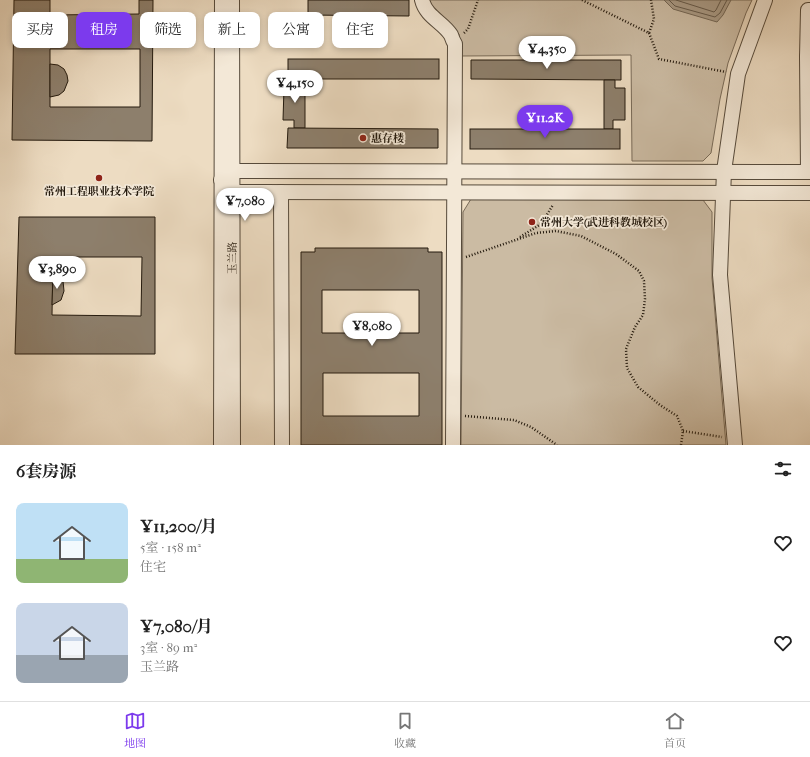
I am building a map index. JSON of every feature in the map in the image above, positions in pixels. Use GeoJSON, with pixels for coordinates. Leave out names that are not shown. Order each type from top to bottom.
{"type":"FeatureCollection","features":[{"type":"Feature","properties":{"kind":"street","name":"玉兰路"},"geometry":{"type":"LineString","coordinates":[[221,445],[222,0]]}},
{"type":"Feature","properties":{"kind":"street","name":"玉兰路"},"geometry":{"type":"LineString","coordinates":[[232,0],[233,445]]}},
{"type":"Feature","properties":{"kind":"street"},"geometry":{"type":"LineString","coordinates":[[422,0],[430,15],[450,34],[454,44],[455,193],[453,445]]}},
{"type":"Feature","properties":{"kind":"street"},"geometry":{"type":"LineString","coordinates":[[734,442],[720,275],[724,172],[738,74],[765,0]]}},
{"type":"Feature","properties":{"kind":"street"},"geometry":{"type":"LineString","coordinates":[[810,10],[808,10],[809,172],[232,171],[221,180],[232,192],[810,193]]}},
{"type":"Feature","properties":{"kind":"street"},"geometry":{"type":"LineString","coordinates":[[281,192],[282,445]]}},
{"type":"Feature","properties":{"kind":"path"},"geometry":{"type":"LineString","coordinates":[[454,44],[468,29],[478,0]]}},
{"type":"Feature","properties":{"kind":"path"},"geometry":{"type":"LineString","coordinates":[[582,0],[649,33]]}},
{"type":"Feature","properties":{"kind":"path"},"geometry":{"type":"LineString","coordinates":[[651,0],[654,19],[649,33],[659,59],[738,74]]}},
{"type":"Feature","properties":{"kind":"path"},"geometry":{"type":"LineString","coordinates":[[514,240],[541,224],[553,205],[555,193]]}},
{"type":"Feature","properties":{"kind":"path"},"geometry":{"type":"LineString","coordinates":[[454,261],[536,233],[556,231],[581,236],[616,254],[638,271],[644,281],[645,299],[643,315],[635,327],[626,349],[626,368],[638,387],[660,405],[677,416],[683,431],[681,445]]}},
{"type":"Feature","properties":{"kind":"path"},"geometry":{"type":"LineString","coordinates":[[453,415],[514,420],[531,427],[557,445]]}},
{"type":"Feature","properties":{"kind":"path"},"geometry":{"type":"LineString","coordinates":[[683,431],[734,442]]}},
{"type":"Feature","properties":{"kind":"shaded area"},"geometry":{"type":"Polygon","coordinates":[[[429,0],[752,0],[728,63],[711,153],[703,161],[632,161],[631,55],[461,56],[459,34],[432,8],[429,0]]]}},
{"type":"Feature","properties":{"kind":"shaded area"},"geometry":{"type":"Polygon","coordinates":[[[471,199],[703,200],[712,212],[712,278],[726,445],[461,445],[463,212],[471,199]]]}},
{"type":"Feature","properties":{"kind":"water"},"geometry":{"type":"Polygon","coordinates":[[[664,0],[731,0],[723,15],[717,22],[673,9],[664,0]]]}},
{"type":"Feature","properties":{"kind":"building"},"geometry":{"type":"Polygon","coordinates":[[[14,0],[50,0],[50,12],[14,12],[14,0]]]}},
{"type":"Feature","properties":{"kind":"building"},"geometry":{"type":"Polygon","coordinates":[[[139,0],[153,0],[153,12],[140,12],[140,48],[153,48],[152,141],[12,140],[13,48],[68,48],[68,15],[76,15],[76,48],[132,48],[132,14],[139,14],[139,0]],[[50,49],[50,107],[140,107],[140,49],[50,49]]]}},
{"type":"Feature","properties":{"kind":"building"},"geometry":{"type":"Polygon","coordinates":[[[308,0],[409,0],[409,16],[388,16],[388,12],[332,12],[332,15],[324,15],[324,12],[308,12],[308,0]]]}},
{"type":"Feature","properties":{"kind":"building"},"geometry":{"type":"Polygon","coordinates":[[[288,59],[439,59],[439,79],[288,79],[288,59]]]}},
{"type":"Feature","properties":{"kind":"building"},"geometry":{"type":"Polygon","coordinates":[[[471,60],[621,60],[621,80],[471,79],[471,60]]]}},
{"type":"Feature","properties":{"kind":"building"},"geometry":{"type":"Polygon","coordinates":[[[50,64],[58,65],[64,69],[68,81],[64,91],[59,95],[50,97],[50,64]]]}},
{"type":"Feature","properties":{"kind":"building"},"geometry":{"type":"Polygon","coordinates":[[[296,79],[305,79],[305,128],[294,128],[294,120],[283,120],[284,88],[296,88],[296,79]]]}},
{"type":"Feature","properties":{"kind":"building"},"geometry":{"type":"Polygon","coordinates":[[[604,80],[615,80],[615,88],[625,88],[625,120],[613,120],[613,129],[604,129],[604,80]]]}},
{"type":"Feature","properties":{"kind":"building","name":"惠存楼"},"geometry":{"type":"Polygon","coordinates":[[[288,128],[438,129],[438,148],[287,148],[288,128]]]}},
{"type":"Feature","properties":{"kind":"building"},"geometry":{"type":"Polygon","coordinates":[[[470,129],[620,129],[620,149],[470,149],[470,129]]]}},
{"type":"Feature","properties":{"kind":"building"},"geometry":{"type":"Polygon","coordinates":[[[19,217],[155,217],[155,354],[15,354],[19,217]],[[53,257],[52,315],[141,316],[142,257],[53,257]]]}},
{"type":"Feature","properties":{"kind":"building"},"geometry":{"type":"Polygon","coordinates":[[[315,248],[428,248],[428,252],[442,252],[442,445],[301,445],[301,252],[315,252],[315,248]],[[322,290],[322,333],[419,333],[419,290],[322,290]],[[323,373],[323,416],[419,416],[419,373],[323,373]]]}},
{"type":"Feature","properties":{"kind":"building"},"geometry":{"type":"Polygon","coordinates":[[[53,275],[63,281],[64,291],[61,300],[52,305],[53,275]]]}},
{"type":"Feature","properties":{"kind":"place","name":"惠存楼"},"geometry":{"type":"Point","coordinates":[363,138]}},
{"type":"Feature","properties":{"kind":"place","name":"常州工程职业技术学院"},"geometry":{"type":"Point","coordinates":[99,178]}},
{"type":"Feature","properties":{"kind":"place","name":"常州大学(武进科教城校区)"},"geometry":{"type":"Point","coordinates":[532,222]}}]}
